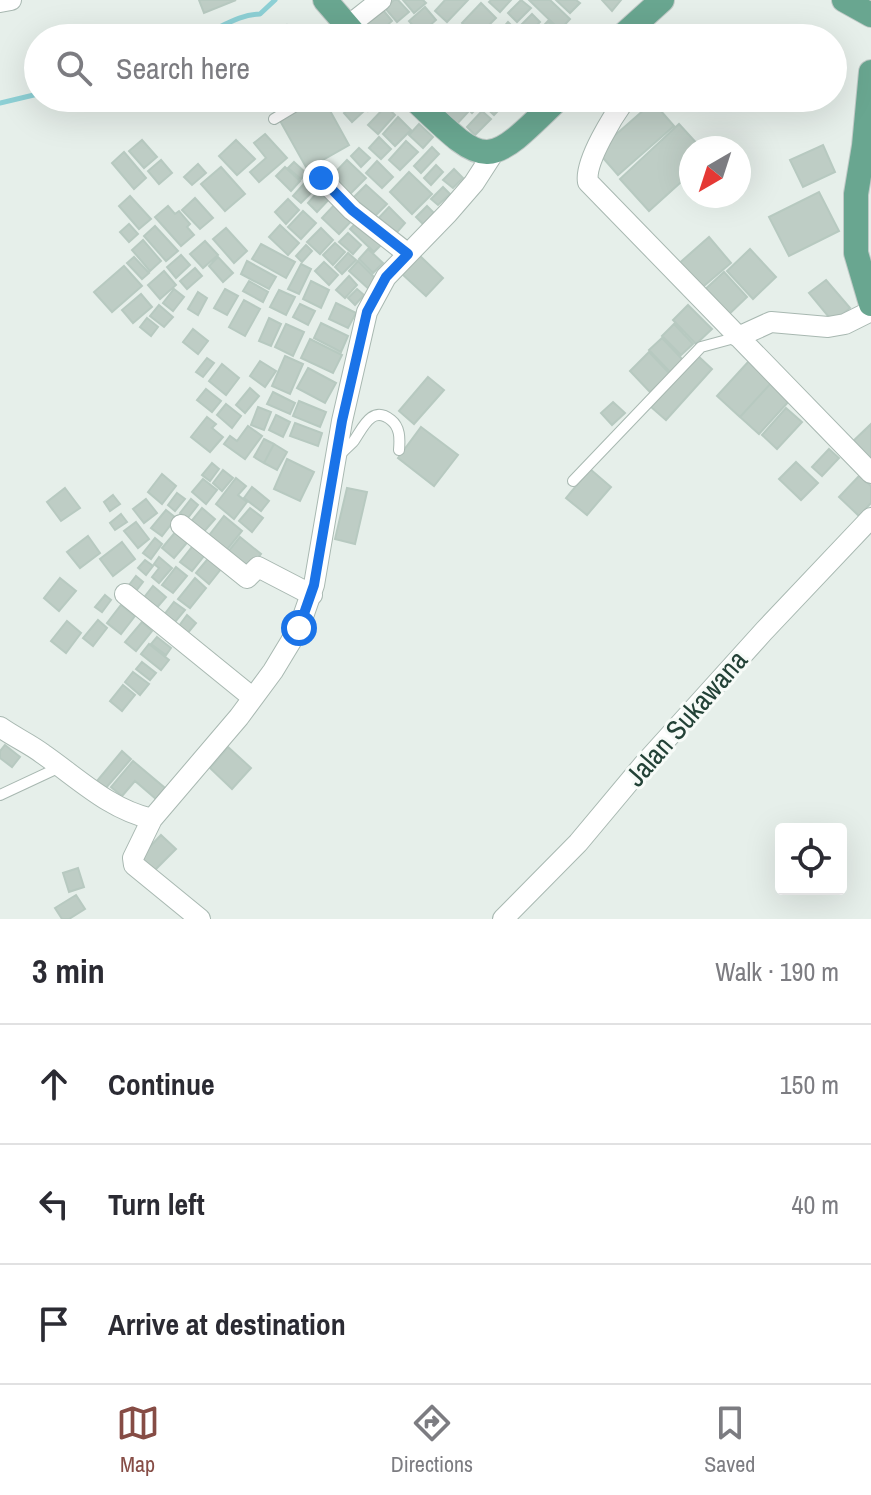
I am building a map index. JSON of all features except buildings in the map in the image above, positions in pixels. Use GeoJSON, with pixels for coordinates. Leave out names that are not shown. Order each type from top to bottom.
{"type":"FeatureCollection","features":[{"type":"Feature","properties":{"kind":"main road"},"geometry":{"type":"LineString","coordinates":[[325,0],[346,24]]}},
{"type":"Feature","properties":{"kind":"main road"},"geometry":{"type":"LineString","coordinates":[[639,24],[662,0]]}},
{"type":"Feature","properties":{"kind":"main road"},"geometry":{"type":"LineString","coordinates":[[844,0],[871,15]]}},
{"type":"Feature","properties":{"kind":"main road"},"geometry":{"type":"LineString","coordinates":[[871,72],[856,194],[856,253],[871,304]]}},
{"type":"Feature","properties":{"kind":"main road"},"geometry":{"type":"LineString","coordinates":[[427,112],[456,140],[478,152],[494,152],[520,137],[545,112]]}},
{"type":"Feature","properties":{"kind":"street"},"geometry":{"type":"LineString","coordinates":[[0,2],[11,0]]}},
{"type":"Feature","properties":{"kind":"street"},"geometry":{"type":"LineString","coordinates":[[360,24],[381,0]]}},
{"type":"Feature","properties":{"kind":"street"},"geometry":{"type":"LineString","coordinates":[[618,112],[593,157],[587,174],[588,182],[871,473]]}},
{"type":"Feature","properties":{"kind":"street"},"geometry":{"type":"LineString","coordinates":[[200,919],[133,863],[152,819],[253,698],[293,639],[312,595],[350,379],[367,312],[386,277],[474,183],[494,152]]}},
{"type":"Feature","properties":{"kind":"street"},"geometry":{"type":"LineString","coordinates":[[321,178],[352,210],[408,254]]}},
{"type":"Feature","properties":{"kind":"street"},"geometry":{"type":"LineString","coordinates":[[738,337],[771,322],[828,327],[845,324],[871,311]]}},
{"type":"Feature","properties":{"kind":"street","name":"Jalan Sukawana"},"geometry":{"type":"LineString","coordinates":[[503,919],[578,843],[734,664],[871,518]]}},
{"type":"Feature","properties":{"kind":"street"},"geometry":{"type":"LineString","coordinates":[[181,525],[247,578],[258,567],[312,595]]}},
{"type":"Feature","properties":{"kind":"street"},"geometry":{"type":"LineString","coordinates":[[125,594],[253,698]]}},
{"type":"Feature","properties":{"kind":"street"},"geometry":{"type":"LineString","coordinates":[[0,727],[121,810],[152,819]]}},
{"type":"Feature","properties":{"kind":"lane"},"geometry":{"type":"LineString","coordinates":[[274,119],[286,112]]}},
{"type":"Feature","properties":{"kind":"lane"},"geometry":{"type":"LineString","coordinates":[[573,481],[701,347],[738,337]]}},
{"type":"Feature","properties":{"kind":"lane"},"geometry":{"type":"LineString","coordinates":[[335,461],[354,440],[365,421],[375,415],[389,418],[394,423],[400,435],[399,450]]}},
{"type":"Feature","properties":{"kind":"lane"},"geometry":{"type":"LineString","coordinates":[[0,795],[60,767]]}},
{"type":"Feature","properties":{"kind":"waterway"},"geometry":{"type":"LineString","coordinates":[[227,24],[260,14],[275,0]]}},
{"type":"Feature","properties":{"kind":"waterway"},"geometry":{"type":"LineString","coordinates":[[0,103],[24,97]]}},
{"type":"Feature","properties":{"kind":"route"},"geometry":{"type":"LineString","coordinates":[[299,628],[314,585],[350,379],[367,312],[386,277],[408,254],[352,210],[321,178]]}}]}
